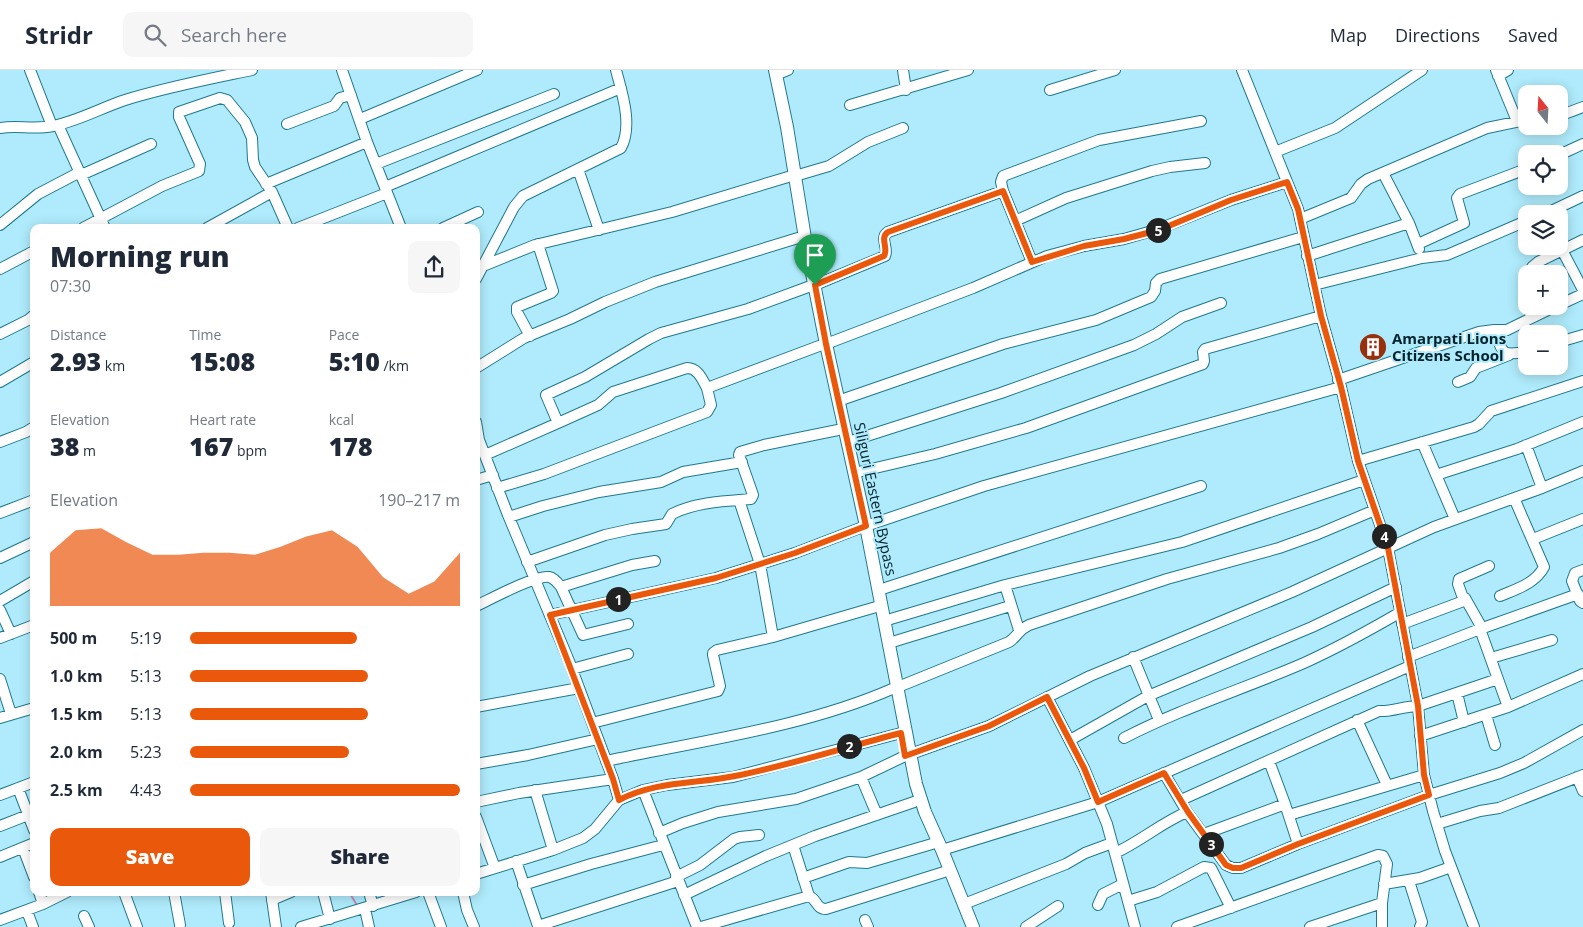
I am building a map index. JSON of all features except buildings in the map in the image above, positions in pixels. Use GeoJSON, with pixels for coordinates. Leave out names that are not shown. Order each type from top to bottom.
{"type":"FeatureCollection","features":[{"type":"Feature","properties":{"kind":"main road","name":"Siliguri Eastern Bypass"},"geometry":{"type":"LineString","coordinates":[[773,72],[838,430],[879,590],[889,643],[901,733],[944,872],[966,927]]}},
{"type":"Feature","properties":{"kind":"main road","name":"Siliguri Eastern Bypass"},"geometry":{"type":"LineString","coordinates":[[791,176],[798,238],[811,286]]}},
{"type":"Feature","properties":{"kind":"main road","name":"Siliguri Eastern Bypass"},"geometry":{"type":"LineString","coordinates":[[822,345],[848,442],[876,607],[908,754],[914,802],[964,904],[973,927]]}},
{"type":"Feature","properties":{"kind":"street"},"geometry":{"type":"LineString","coordinates":[[30,70],[55,126],[80,173],[104,224]]}},
{"type":"Feature","properties":{"kind":"street"},"geometry":{"type":"LineString","coordinates":[[0,128],[37,129],[55,126],[124,100],[210,74],[252,70]]}},
{"type":"Feature","properties":{"kind":"street"},"geometry":{"type":"LineString","coordinates":[[342,70],[360,119],[366,142],[399,224]]}},
{"type":"Feature","properties":{"kind":"street"},"geometry":{"type":"LineString","coordinates":[[360,119],[477,70]]}},
{"type":"Feature","properties":{"kind":"street"},"geometry":{"type":"LineString","coordinates":[[480,272],[514,207],[523,196],[621,148],[625,140],[625,109],[617,70]]}},
{"type":"Feature","properties":{"kind":"street"},"geometry":{"type":"LineString","coordinates":[[773,72],[788,70]]}},
{"type":"Feature","properties":{"kind":"street"},"geometry":{"type":"LineString","coordinates":[[903,70],[906,90]]}},
{"type":"Feature","properties":{"kind":"street"},"geometry":{"type":"LineString","coordinates":[[850,105],[906,90],[968,70]]}},
{"type":"Feature","properties":{"kind":"street"},"geometry":{"type":"LineString","coordinates":[[1050,90],[1115,70]]}},
{"type":"Feature","properties":{"kind":"street"},"geometry":{"type":"LineString","coordinates":[[1242,70],[1300,219],[1321,316],[1340,384],[1358,461],[1388,548],[1418,706],[1424,775],[1451,867],[1474,927]]}},
{"type":"Feature","properties":{"kind":"street"},"geometry":{"type":"LineString","coordinates":[[1275,152],[1335,128],[1422,70]]}},
{"type":"Feature","properties":{"kind":"street"},"geometry":{"type":"LineString","coordinates":[[1508,70],[1497,73],[1518,113]]}},
{"type":"Feature","properties":{"kind":"street"},"geometry":{"type":"LineString","coordinates":[[307,224],[621,88]]}},
{"type":"Feature","properties":{"kind":"street"},"geometry":{"type":"LineString","coordinates":[[376,164],[554,94]]}},
{"type":"Feature","properties":{"kind":"street"},"geometry":{"type":"LineString","coordinates":[[287,124],[334,106],[340,98],[351,95]]}},
{"type":"Feature","properties":{"kind":"street"},"geometry":{"type":"LineString","coordinates":[[90,224],[162,186],[199,171],[200,164],[179,117],[179,112],[220,98],[226,100],[245,122],[252,138],[255,167],[269,188],[286,224]]}},
{"type":"Feature","properties":{"kind":"street"},"geometry":{"type":"LineString","coordinates":[[1568,113],[1583,107]]}},
{"type":"Feature","properties":{"kind":"street"},"geometry":{"type":"LineString","coordinates":[[1032,262],[1003,191],[1001,182],[1003,176],[1074,148],[1119,135],[1201,121]]}},
{"type":"Feature","properties":{"kind":"street"},"geometry":{"type":"LineString","coordinates":[[1300,219],[1351,198],[1361,184],[1383,173],[1487,128],[1518,122]]}},
{"type":"Feature","properties":{"kind":"street"},"geometry":{"type":"LineString","coordinates":[[483,266],[538,244],[672,212],[829,166],[868,142],[902,128]]}},
{"type":"Feature","properties":{"kind":"street"},"geometry":{"type":"LineString","coordinates":[[213,224],[269,188],[366,142]]}},
{"type":"Feature","properties":{"kind":"street"},"geometry":{"type":"LineString","coordinates":[[0,224],[38,194],[80,173],[151,144]]}},
{"type":"Feature","properties":{"kind":"street"},"geometry":{"type":"LineString","coordinates":[[1568,151],[1583,144]]}},
{"type":"Feature","properties":{"kind":"street"},"geometry":{"type":"LineString","coordinates":[[1015,221],[1066,198],[1152,171],[1205,163]]}},
{"type":"Feature","properties":{"kind":"street"},"geometry":{"type":"LineString","coordinates":[[578,169],[599,230]]}},
{"type":"Feature","properties":{"kind":"street"},"geometry":{"type":"LineString","coordinates":[[1418,244],[1464,222],[1457,198],[1460,194],[1518,172]]}},
{"type":"Feature","properties":{"kind":"street"},"geometry":{"type":"LineString","coordinates":[[1383,173],[1409,223],[1422,258]]}},
{"type":"Feature","properties":{"kind":"street"},"geometry":{"type":"LineString","coordinates":[[707,388],[973,288],[1032,262],[1084,246],[1159,230],[1231,200],[1287,182]]}},
{"type":"Feature","properties":{"kind":"street"},"geometry":{"type":"LineString","coordinates":[[558,423],[545,397],[547,394],[585,377],[648,339],[677,328],[748,309],[884,256],[886,252],[884,238],[888,232],[1003,191]]}},
{"type":"Feature","properties":{"kind":"street"},"geometry":{"type":"LineString","coordinates":[[1564,205],[1583,196]]}},
{"type":"Feature","properties":{"kind":"street"},"geometry":{"type":"LineString","coordinates":[[452,224],[478,212]]}},
{"type":"Feature","properties":{"kind":"street"},"geometry":{"type":"LineString","coordinates":[[1307,256],[1409,223]]}},
{"type":"Feature","properties":{"kind":"street"},"geometry":{"type":"LineString","coordinates":[[1314,284],[1422,258],[1447,255],[1518,224]]}},
{"type":"Feature","properties":{"kind":"street"},"geometry":{"type":"LineString","coordinates":[[838,401],[1003,344],[1078,326],[1104,317],[1151,297],[1155,291],[1156,283],[1160,279],[1303,237]]}},
{"type":"Feature","properties":{"kind":"street"},"geometry":{"type":"LineString","coordinates":[[480,366],[530,336],[605,302],[655,282],[798,238]]}},
{"type":"Feature","properties":{"kind":"street"},"geometry":{"type":"LineString","coordinates":[[1568,247],[1583,240]]}},
{"type":"Feature","properties":{"kind":"street"},"geometry":{"type":"LineString","coordinates":[[530,336],[517,312],[517,307],[553,291],[538,244]]}},
{"type":"Feature","properties":{"kind":"street"},"geometry":{"type":"LineString","coordinates":[[0,269],[30,252]]}},
{"type":"Feature","properties":{"kind":"street"},"geometry":{"type":"LineString","coordinates":[[1534,265],[1552,255]]}},
{"type":"Feature","properties":{"kind":"street"},"geometry":{"type":"LineString","coordinates":[[1564,255],[1583,292],[1568,300]]}},
{"type":"Feature","properties":{"kind":"street"},"geometry":{"type":"LineString","coordinates":[[848,442],[1001,393],[1134,345],[1156,334],[1182,317],[1221,304]]}},
{"type":"Feature","properties":{"kind":"street"},"geometry":{"type":"LineString","coordinates":[[550,615],[716,578],[795,553],[863,527],[984,486],[1340,384],[1479,332],[1507,330],[1516,327],[1538,315]]}},
{"type":"Feature","properties":{"kind":"street"},"geometry":{"type":"LineString","coordinates":[[854,473],[935,454],[1026,428],[1203,364],[1202,352],[1206,349],[1321,316]]}},
{"type":"Feature","properties":{"kind":"street"},"geometry":{"type":"LineString","coordinates":[[0,334],[30,318]]}},
{"type":"Feature","properties":{"kind":"street"},"geometry":{"type":"LineString","coordinates":[[1494,330],[1502,350],[1510,355]]}},
{"type":"Feature","properties":{"kind":"street"},"geometry":{"type":"LineString","coordinates":[[1568,339],[1583,335]]}},
{"type":"Feature","properties":{"kind":"street"},"geometry":{"type":"LineString","coordinates":[[1458,382],[1470,377],[1476,368],[1518,354]]}},
{"type":"Feature","properties":{"kind":"street"},"geometry":{"type":"LineString","coordinates":[[0,382],[30,364]]}},
{"type":"Feature","properties":{"kind":"street"},"geometry":{"type":"LineString","coordinates":[[485,455],[598,404],[613,392],[687,368],[697,371],[707,388],[711,405],[707,412],[544,474],[498,488]]}},
{"type":"Feature","properties":{"kind":"street"},"geometry":{"type":"LineString","coordinates":[[1358,461],[1474,427],[1491,411],[1583,381]]}},
{"type":"Feature","properties":{"kind":"street"},"geometry":{"type":"LineString","coordinates":[[1436,475],[1526,445],[1583,422]]}},
{"type":"Feature","properties":{"kind":"street"},"geometry":{"type":"LineString","coordinates":[[0,442],[30,430]]}},
{"type":"Feature","properties":{"kind":"street"},"geometry":{"type":"LineString","coordinates":[[527,562],[604,535],[666,524],[672,514],[682,510],[700,505],[751,499],[753,497],[739,455],[743,450],[838,430]]}},
{"type":"Feature","properties":{"kind":"street"},"geometry":{"type":"LineString","coordinates":[[1422,442],[1455,520]]}},
{"type":"Feature","properties":{"kind":"street"},"geometry":{"type":"LineString","coordinates":[[480,444],[572,669],[619,800]]}},
{"type":"Feature","properties":{"kind":"street"},"geometry":{"type":"LineString","coordinates":[[1526,445],[1542,488]]}},
{"type":"Feature","properties":{"kind":"street"},"geometry":{"type":"LineString","coordinates":[[509,517],[599,492],[661,482],[683,472],[742,462]]}},
{"type":"Feature","properties":{"kind":"street"},"geometry":{"type":"LineString","coordinates":[[659,833],[690,820],[718,812],[796,800],[861,777],[908,754],[989,726],[1132,657],[1292,592],[1388,548],[1583,471]]}},
{"type":"Feature","properties":{"kind":"street"},"geometry":{"type":"LineString","coordinates":[[480,479],[493,475]]}},
{"type":"Feature","properties":{"kind":"street"},"geometry":{"type":"LineString","coordinates":[[884,621],[1005,586],[1182,542],[1364,480]]}},
{"type":"Feature","properties":{"kind":"street"},"geometry":{"type":"LineString","coordinates":[[879,590],[1201,486]]}},
{"type":"Feature","properties":{"kind":"street"},"geometry":{"type":"LineString","coordinates":[[1500,596],[1530,582],[1541,572],[1544,564],[1514,498]]}},
{"type":"Feature","properties":{"kind":"street"},"geometry":{"type":"LineString","coordinates":[[739,500],[760,564],[773,637]]}},
{"type":"Feature","properties":{"kind":"street"},"geometry":{"type":"LineString","coordinates":[[0,513],[30,502]]}},
{"type":"Feature","properties":{"kind":"street"},"geometry":{"type":"LineString","coordinates":[[606,761],[812,717],[861,702],[1008,642],[1015,638],[1019,630],[1029,625],[1167,579],[1279,548],[1375,510]]}},
{"type":"Feature","properties":{"kind":"street"},"geometry":{"type":"LineString","coordinates":[[1533,539],[1583,519]]}},
{"type":"Feature","properties":{"kind":"street"},"geometry":{"type":"LineString","coordinates":[[0,558],[30,544]]}},
{"type":"Feature","properties":{"kind":"street"},"geometry":{"type":"LineString","coordinates":[[561,587],[632,565],[655,562]]}},
{"type":"Feature","properties":{"kind":"street"},"geometry":{"type":"LineString","coordinates":[[1402,624],[1460,602],[1463,598],[1458,584],[1459,579],[1489,566]]}},
{"type":"Feature","properties":{"kind":"street"},"geometry":{"type":"LineString","coordinates":[[803,878],[850,862],[867,864],[937,847],[1098,802],[1480,629],[1580,599],[1572,581],[1572,576],[1583,570]]}},
{"type":"Feature","properties":{"kind":"street"},"geometry":{"type":"LineString","coordinates":[[480,604],[534,579],[548,577],[558,582],[561,587],[582,635],[628,624]]}},
{"type":"Feature","properties":{"kind":"street"},"geometry":{"type":"LineString","coordinates":[[0,601],[30,583]]}},
{"type":"Feature","properties":{"kind":"street"},"geometry":{"type":"LineString","coordinates":[[1005,586],[1019,630]]}},
{"type":"Feature","properties":{"kind":"street"},"geometry":{"type":"LineString","coordinates":[[1070,740],[1148,696],[1303,631],[1396,587]]}},
{"type":"Feature","properties":{"kind":"street"},"geometry":{"type":"LineString","coordinates":[[1465,598],[1482,628],[1480,629],[1508,707]]}},
{"type":"Feature","properties":{"kind":"street"},"geometry":{"type":"LineString","coordinates":[[889,643],[1010,606]]}},
{"type":"Feature","properties":{"kind":"street"},"geometry":{"type":"LineString","coordinates":[[592,723],[718,691],[720,686],[713,655],[715,651],[773,637],[876,607]]}},
{"type":"Feature","properties":{"kind":"street"},"geometry":{"type":"LineString","coordinates":[[0,610],[11,634]]}},
{"type":"Feature","properties":{"kind":"street"},"geometry":{"type":"LineString","coordinates":[[1124,738],[1158,720],[1304,662],[1344,644],[1399,613]]}},
{"type":"Feature","properties":{"kind":"street"},"geometry":{"type":"LineString","coordinates":[[0,638],[30,627]]}},
{"type":"Feature","properties":{"kind":"street"},"geometry":{"type":"LineString","coordinates":[[1491,658],[1552,640]]}},
{"type":"Feature","properties":{"kind":"street"},"geometry":{"type":"LineString","coordinates":[[572,669],[628,654]]}},
{"type":"Feature","properties":{"kind":"street"},"geometry":{"type":"LineString","coordinates":[[1132,657],[1158,720]]}},
{"type":"Feature","properties":{"kind":"street"},"geometry":{"type":"LineString","coordinates":[[1420,736],[1508,707],[1583,674]]}},
{"type":"Feature","properties":{"kind":"street"},"geometry":{"type":"LineString","coordinates":[[0,679],[12,714]]}},
{"type":"Feature","properties":{"kind":"street"},"geometry":{"type":"LineString","coordinates":[[1181,800],[1378,711],[1418,706],[1498,679]]}},
{"type":"Feature","properties":{"kind":"street"},"geometry":{"type":"LineString","coordinates":[[480,706],[579,688]]}},
{"type":"Feature","properties":{"kind":"street"},"geometry":{"type":"LineString","coordinates":[[1457,692],[1464,722]]}},
{"type":"Feature","properties":{"kind":"street"},"geometry":{"type":"LineString","coordinates":[[1047,697],[1070,740],[1098,802],[1114,848],[1134,927]]}},
{"type":"Feature","properties":{"kind":"street"},"geometry":{"type":"LineString","coordinates":[[0,718],[30,709]]}},
{"type":"Feature","properties":{"kind":"street"},"geometry":{"type":"LineString","coordinates":[[1486,715],[1496,745]]}},
{"type":"Feature","properties":{"kind":"street"},"geometry":{"type":"LineString","coordinates":[[1357,720],[1388,785]]}},
{"type":"Feature","properties":{"kind":"street"},"geometry":{"type":"LineString","coordinates":[[1164,773],[1188,812],[1226,865],[1233,868],[1241,868],[1298,844],[1429,795],[1500,773],[1540,754],[1583,730]]}},
{"type":"Feature","properties":{"kind":"street"},"geometry":{"type":"LineString","coordinates":[[480,873],[553,850],[583,838],[595,828],[619,800],[643,790],[667,785],[733,777],[901,733]]}},
{"type":"Feature","properties":{"kind":"street"},"geometry":{"type":"LineString","coordinates":[[480,763],[528,755],[598,739]]}},
{"type":"Feature","properties":{"kind":"street"},"geometry":{"type":"LineString","coordinates":[[1268,761],[1298,844]]}},
{"type":"Feature","properties":{"kind":"street"},"geometry":{"type":"LineString","coordinates":[[1289,815],[1424,775]]}},
{"type":"Feature","properties":{"kind":"street"},"geometry":{"type":"LineString","coordinates":[[1437,824],[1480,811],[1499,808],[1580,776],[1583,791]]}},
{"type":"Feature","properties":{"kind":"street"},"geometry":{"type":"LineString","coordinates":[[861,777],[877,815]]}},
{"type":"Feature","properties":{"kind":"street"},"geometry":{"type":"LineString","coordinates":[[480,801],[535,790],[613,779]]}},
{"type":"Feature","properties":{"kind":"street"},"geometry":{"type":"LineString","coordinates":[[0,795],[30,784]]}},
{"type":"Feature","properties":{"kind":"street"},"geometry":{"type":"LineString","coordinates":[[18,788],[30,820]]}},
{"type":"Feature","properties":{"kind":"street"},"geometry":{"type":"LineString","coordinates":[[535,790],[553,850]]}},
{"type":"Feature","properties":{"kind":"street"},"geometry":{"type":"LineString","coordinates":[[643,790],[697,927]]}},
{"type":"Feature","properties":{"kind":"street"},"geometry":{"type":"LineString","coordinates":[[684,895],[793,845],[914,802]]}},
{"type":"Feature","properties":{"kind":"street"},"geometry":{"type":"LineString","coordinates":[[1204,834],[1285,804]]}},
{"type":"Feature","properties":{"kind":"street"},"geometry":{"type":"LineString","coordinates":[[964,904],[1066,864],[1085,852],[1114,848],[1142,839],[1164,823],[1188,812]]}},
{"type":"Feature","properties":{"kind":"street"},"geometry":{"type":"LineString","coordinates":[[0,826],[28,815]]}},
{"type":"Feature","properties":{"kind":"street"},"geometry":{"type":"LineString","coordinates":[[480,828],[495,868]]}},
{"type":"Feature","properties":{"kind":"street"},"geometry":{"type":"LineString","coordinates":[[516,861],[538,926],[677,879],[700,865],[734,839],[758,836]]}},
{"type":"Feature","properties":{"kind":"street"},"geometry":{"type":"LineString","coordinates":[[0,858],[30,845]]}},
{"type":"Feature","properties":{"kind":"street"},"geometry":{"type":"LineString","coordinates":[[523,885],[590,864],[664,845]]}},
{"type":"Feature","properties":{"kind":"street"},"geometry":{"type":"LineString","coordinates":[[793,845],[809,896],[814,899],[819,907],[826,909],[944,872]]}},
{"type":"Feature","properties":{"kind":"street"},"geometry":{"type":"LineString","coordinates":[[23,848],[30,866]]}},
{"type":"Feature","properties":{"kind":"street"},"geometry":{"type":"LineString","coordinates":[[1177,927],[1378,855],[1383,856],[1387,864],[1382,903],[1382,927]]}},
{"type":"Feature","properties":{"kind":"street"},"geometry":{"type":"LineString","coordinates":[[1128,900],[1157,892],[1208,866],[1211,868],[1231,908]]}},
{"type":"Feature","properties":{"kind":"street"},"geometry":{"type":"LineString","coordinates":[[1384,884],[1408,881],[1451,867]]}},
{"type":"Feature","properties":{"kind":"street"},"geometry":{"type":"LineString","coordinates":[[1408,881],[1422,922],[1420,927]]}},
{"type":"Feature","properties":{"kind":"street"},"geometry":{"type":"LineString","coordinates":[[1098,905],[1103,894],[1123,884]]}},
{"type":"Feature","properties":{"kind":"street"},"geometry":{"type":"LineString","coordinates":[[40,896],[43,904]]}},
{"type":"Feature","properties":{"kind":"street"},"geometry":{"type":"LineString","coordinates":[[0,920],[27,911],[59,896]]}},
{"type":"Feature","properties":{"kind":"street"},"geometry":{"type":"LineString","coordinates":[[125,896],[137,927]]}},
{"type":"Feature","properties":{"kind":"street"},"geometry":{"type":"LineString","coordinates":[[175,896],[180,925]]}},
{"type":"Feature","properties":{"kind":"street"},"geometry":{"type":"LineString","coordinates":[[225,896],[229,924]]}},
{"type":"Feature","properties":{"kind":"street"},"geometry":{"type":"LineString","coordinates":[[271,896],[276,927]]}},
{"type":"Feature","properties":{"kind":"street"},"geometry":{"type":"LineString","coordinates":[[323,896],[326,922]]}},
{"type":"Feature","properties":{"kind":"street"},"geometry":{"type":"LineString","coordinates":[[368,896],[363,909],[369,927]]}},
{"type":"Feature","properties":{"kind":"street"},"geometry":{"type":"LineString","coordinates":[[301,927],[326,922],[403,896]]}},
{"type":"Feature","properties":{"kind":"street"},"geometry":{"type":"LineString","coordinates":[[429,896],[441,927]]}},
{"type":"Feature","properties":{"kind":"street"},"geometry":{"type":"LineString","coordinates":[[464,896],[474,927]]}},
{"type":"Feature","properties":{"kind":"street"},"geometry":{"type":"LineString","coordinates":[[701,927],[809,896]]}},
{"type":"Feature","properties":{"kind":"street"},"geometry":{"type":"LineString","coordinates":[[1310,927],[1382,903]]}},
{"type":"Feature","properties":{"kind":"street"},"geometry":{"type":"LineString","coordinates":[[1026,927],[1058,906]]}},
{"type":"Feature","properties":{"kind":"street"},"geometry":{"type":"LineString","coordinates":[[27,911],[33,927]]}},
{"type":"Feature","properties":{"kind":"street"},"geometry":{"type":"LineString","coordinates":[[84,916],[89,927]]}},
{"type":"Feature","properties":{"kind":"waterway"},"geometry":{"type":"LineString","coordinates":[[351,896],[358,907]]}},
{"type":"Feature","properties":{"kind":"place","name":"Amarpati Lions Citizens School"},"geometry":{"type":"Point","coordinates":[1373,347]}},
{"type":"Feature","properties":{"kind":"route"},"geometry":{"type":"LineString","coordinates":[[1287,182],[1298,209],[1321,316],[1341,387],[1358,461],[1388,548],[1418,706],[1424,775],[1429,795],[1298,844],[1241,868],[1233,868],[1226,865],[1188,812],[1164,773],[1098,802],[1084,768],[1047,697],[1009,717],[970,734],[905,756],[901,733],[768,769],[733,777],[667,785],[643,790],[619,800],[569,661],[550,615],[716,578],[795,553],[866,526],[815,285],[884,256],[886,252],[884,236],[888,232],[1003,191],[1032,262],[1064,251],[1159,230],[1247,194],[1287,182]]}}]}
